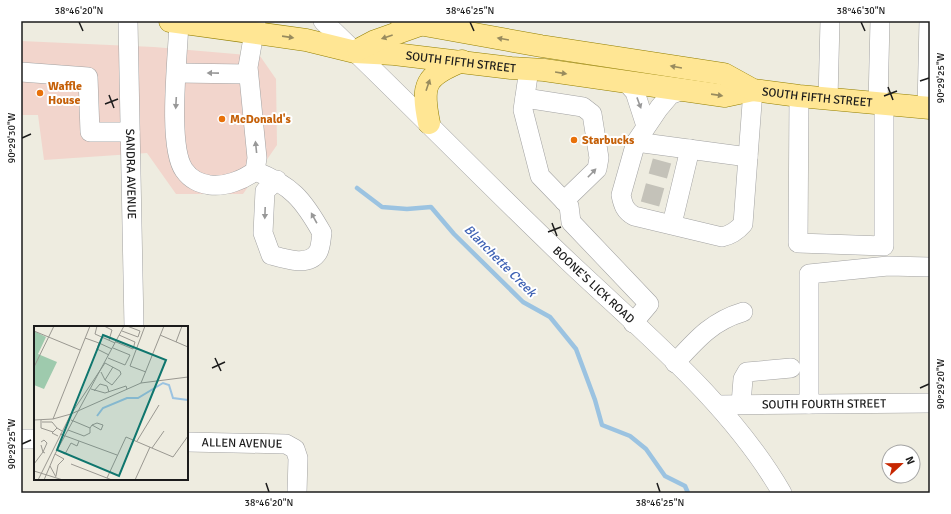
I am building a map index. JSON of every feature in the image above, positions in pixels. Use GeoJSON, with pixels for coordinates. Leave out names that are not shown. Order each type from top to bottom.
{"type":"FeatureCollection","features":[{"type":"Feature","properties":{"kind":"main road","name":"SOUTH FIFTH STREET"},"geometry":{"type":"LineString","coordinates":[[174,22],[255,27],[355,52],[394,54],[462,61],[725,96],[753,90],[828,99],[928,108]]}},
{"type":"Feature","properties":{"kind":"main road"},"geometry":{"type":"LineString","coordinates":[[355,52],[411,23]]}},
{"type":"Feature","properties":{"kind":"main road","name":"SOUTH FIFTH STREET"},"geometry":{"type":"LineString","coordinates":[[411,23],[724,74],[753,90]]}},
{"type":"Feature","properties":{"kind":"main road"},"geometry":{"type":"LineString","coordinates":[[428,123],[424,99],[431,77],[462,61]]}},
{"type":"Feature","properties":{"kind":"street","name":"SANDRA AVENUE"},"geometry":{"type":"LineString","coordinates":[[128,21],[134,326]]}},
{"type":"Feature","properties":{"kind":"street","name":"BOONE'S LICK ROAD"},"geometry":{"type":"LineString","coordinates":[[323,21],[550,244],[718,405],[769,471],[782,493]]}},
{"type":"Feature","properties":{"kind":"street"},"geometry":{"type":"LineString","coordinates":[[828,99],[830,21]]}},
{"type":"Feature","properties":{"kind":"street"},"geometry":{"type":"LineString","coordinates":[[880,21],[884,267]]}},
{"type":"Feature","properties":{"kind":"street"},"geometry":{"type":"LineString","coordinates":[[928,108],[929,21]]}},
{"type":"Feature","properties":{"kind":"street"},"geometry":{"type":"LineString","coordinates":[[174,22],[177,73],[174,134],[183,169],[190,178],[199,183],[217,186],[245,179],[255,171],[257,158],[248,74],[255,27]]}},
{"type":"Feature","properties":{"kind":"street"},"geometry":{"type":"LineString","coordinates":[[529,69],[523,110],[540,176],[569,206],[571,222],[649,304],[633,323]]}},
{"type":"Feature","properties":{"kind":"street"},"geometry":{"type":"LineString","coordinates":[[21,72],[88,77],[90,132],[130,132]]}},
{"type":"Feature","properties":{"kind":"street"},"geometry":{"type":"LineString","coordinates":[[177,73],[248,74]]}},
{"type":"Feature","properties":{"kind":"street"},"geometry":{"type":"LineString","coordinates":[[626,82],[635,92],[641,134],[664,153],[690,149],[748,157]]}},
{"type":"Feature","properties":{"kind":"street"},"geometry":{"type":"LineString","coordinates":[[683,90],[670,95],[641,134],[621,195],[624,207],[628,213],[634,216],[648,212],[672,224],[722,236],[730,235],[738,230],[743,224],[753,90]]}},
{"type":"Feature","properties":{"kind":"street"},"geometry":{"type":"LineString","coordinates":[[799,96],[798,243],[884,246]]}},
{"type":"Feature","properties":{"kind":"street"},"geometry":{"type":"LineString","coordinates":[[525,98],[583,107],[592,114],[599,158],[597,169],[564,201]]}},
{"type":"Feature","properties":{"kind":"street"},"geometry":{"type":"LineString","coordinates":[[672,224],[690,149]]}},
{"type":"Feature","properties":{"kind":"street"},"geometry":{"type":"LineString","coordinates":[[255,171],[277,180]]}},
{"type":"Feature","properties":{"kind":"street"},"geometry":{"type":"LineString","coordinates":[[550,244],[571,222]]}},
{"type":"Feature","properties":{"kind":"street"},"geometry":{"type":"LineString","coordinates":[[809,404],[809,274],[884,267],[930,267]]}},
{"type":"Feature","properties":{"kind":"street"},"geometry":{"type":"LineString","coordinates":[[675,363],[704,332],[729,317],[743,312]]}},
{"type":"Feature","properties":{"kind":"street"},"geometry":{"type":"LineString","coordinates":[[741,404],[743,379],[747,372],[791,368]]}},
{"type":"Feature","properties":{"kind":"street","name":"SOUTH FOURTH STREET"},"geometry":{"type":"LineString","coordinates":[[718,405],[930,403]]}},
{"type":"Feature","properties":{"kind":"street"},"geometry":{"type":"LineString","coordinates":[[21,439],[34,439]]}},
{"type":"Feature","properties":{"kind":"street","name":"ALLEN AVENUE"},"geometry":{"type":"LineString","coordinates":[[188,442],[286,444],[295,449],[298,458],[297,493]]}},
{"type":"Feature","properties":{"kind":"shaded area"},"geometry":{"type":"Polygon","coordinates":[[[21,41],[154,47],[260,56],[276,79],[277,145],[243,194],[176,194],[147,153],[44,160],[38,115],[21,115],[21,41]]]}},
{"type":"Feature","properties":{"kind":"waterway","name":"Blanchette Creek"},"geometry":{"type":"LineString","coordinates":[[357,188],[382,207],[407,209],[431,207],[454,234],[523,302],[550,317],[576,349],[595,400],[602,425],[630,436],[646,449],[665,476],[685,486],[688,493]]}},
{"type":"Feature","properties":{"kind":"tunnel"},"geometry":{"type":"LineString","coordinates":[[650,204],[662,161]]}},
{"type":"Feature","properties":{"kind":"place","name":"Waffle House"},"geometry":{"type":"Point","coordinates":[40,93]}},
{"type":"Feature","properties":{"kind":"place","name":"McDonald's"},"geometry":{"type":"Point","coordinates":[222,119]}},
{"type":"Feature","properties":{"kind":"place","name":"Starbucks"},"geometry":{"type":"Point","coordinates":[574,140]}}]}
